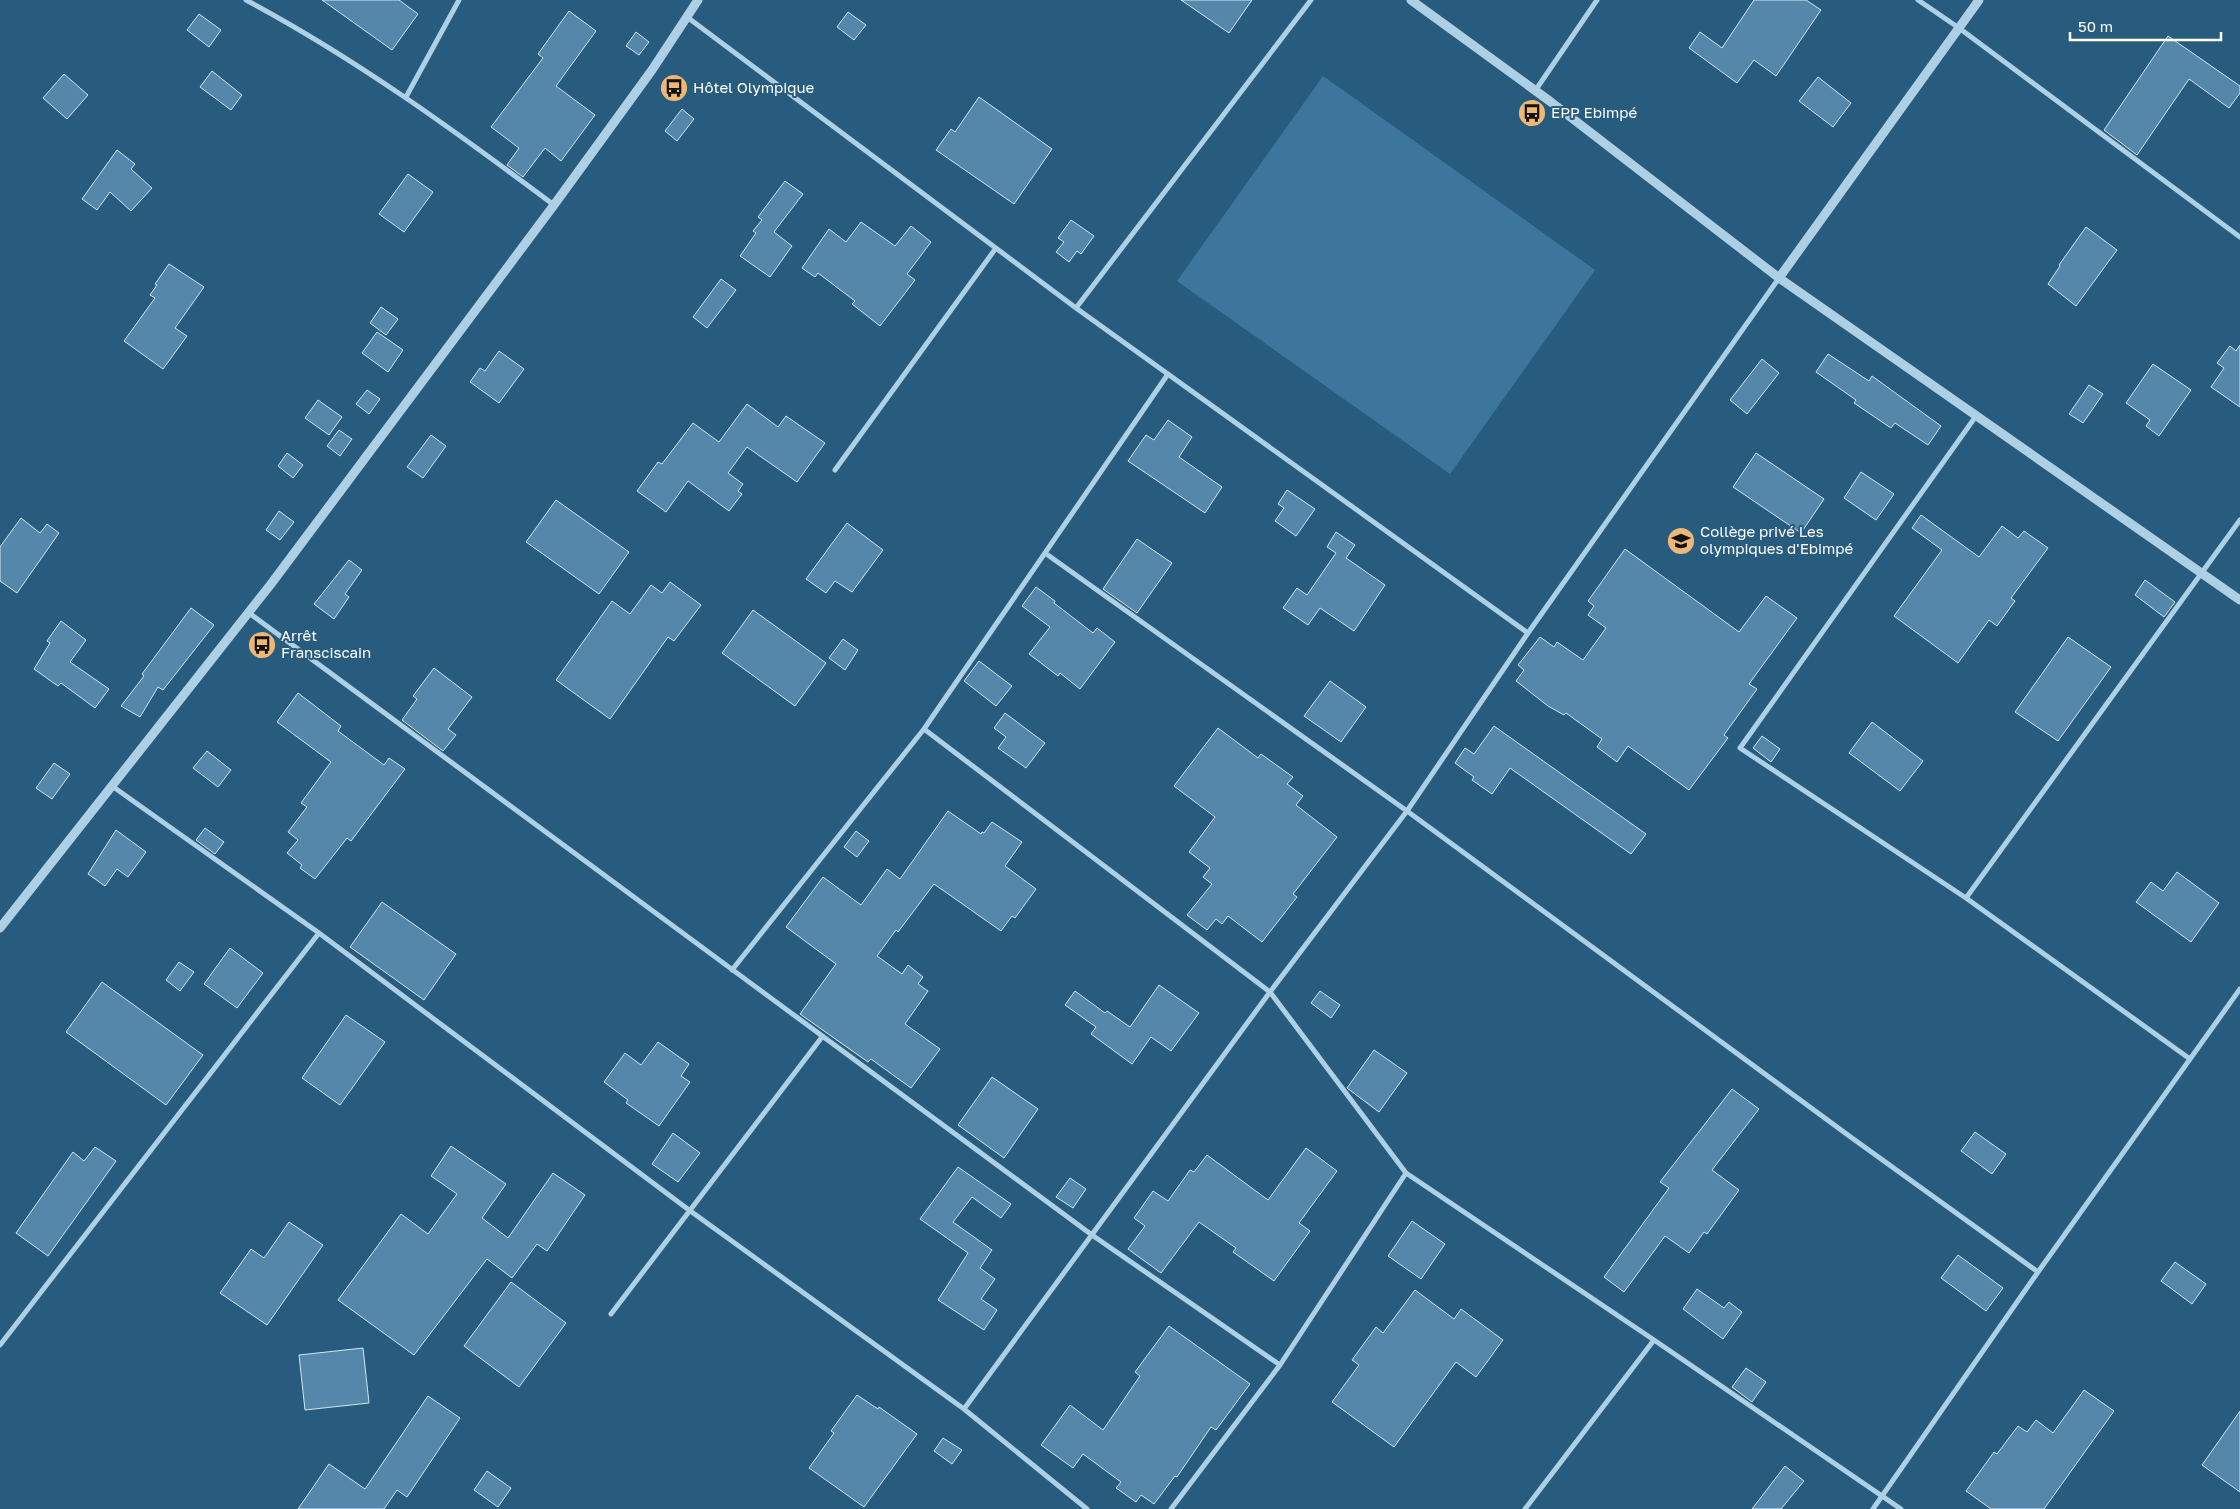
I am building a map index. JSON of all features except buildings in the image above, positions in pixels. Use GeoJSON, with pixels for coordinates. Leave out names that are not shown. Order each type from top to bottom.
{"type":"FeatureCollection","features":[{"type":"Feature","properties":{"kind":"street"},"geometry":{"type":"LineString","coordinates":[[246,0],[290,23],[406,97],[554,205]]}},
{"type":"Feature","properties":{"kind":"street"},"geometry":{"type":"LineString","coordinates":[[406,97],[459,0]]}},
{"type":"Feature","properties":{"kind":"street"},"geometry":{"type":"LineString","coordinates":[[0,928],[250,613],[554,205],[652,70],[698,0]]}},
{"type":"Feature","properties":{"kind":"street"},"geometry":{"type":"LineString","coordinates":[[1076,308],[1311,0]]}},
{"type":"Feature","properties":{"kind":"street"},"geometry":{"type":"LineString","coordinates":[[1411,0],[1535,90],[1779,278],[2240,600]]}},
{"type":"Feature","properties":{"kind":"street"},"geometry":{"type":"LineString","coordinates":[[1535,90],[1597,0]]}},
{"type":"Feature","properties":{"kind":"street"},"geometry":{"type":"LineString","coordinates":[[1918,0],[2240,237]]}},
{"type":"Feature","properties":{"kind":"street"},"geometry":{"type":"LineString","coordinates":[[964,1409],[1270,992],[1407,811],[1528,633],[1779,278],[1979,0]]}},
{"type":"Feature","properties":{"kind":"street"},"geometry":{"type":"LineString","coordinates":[[686,17],[1076,308],[1528,633]]}},
{"type":"Feature","properties":{"kind":"street"},"geometry":{"type":"LineString","coordinates":[[835,470],[996,248]]}},
{"type":"Feature","properties":{"kind":"street"},"geometry":{"type":"LineString","coordinates":[[732,970],[924,729],[1168,374]]}},
{"type":"Feature","properties":{"kind":"street"},"geometry":{"type":"LineString","coordinates":[[1976,416],[1740,748],[1966,898],[2190,1059]]}},
{"type":"Feature","properties":{"kind":"street"},"geometry":{"type":"LineString","coordinates":[[1966,898],[2240,520]]}},
{"type":"Feature","properties":{"kind":"street"},"geometry":{"type":"LineString","coordinates":[[1045,553],[1407,811],[1836,1127],[2038,1272]]}},
{"type":"Feature","properties":{"kind":"street"},"geometry":{"type":"LineString","coordinates":[[250,613],[1092,1235],[1280,1365]]}},
{"type":"Feature","properties":{"kind":"street"},"geometry":{"type":"LineString","coordinates":[[924,729],[1270,992],[1406,1173],[1901,1509]]}},
{"type":"Feature","properties":{"kind":"street"},"geometry":{"type":"LineString","coordinates":[[112,786],[319,933],[689,1210],[964,1409],[1087,1509]]}},
{"type":"Feature","properties":{"kind":"street"},"geometry":{"type":"LineString","coordinates":[[0,1345],[319,933]]}},
{"type":"Feature","properties":{"kind":"street"},"geometry":{"type":"LineString","coordinates":[[1873,1509],[2038,1272],[2240,989]]}},
{"type":"Feature","properties":{"kind":"street"},"geometry":{"type":"LineString","coordinates":[[611,1314],[822,1037]]}},
{"type":"Feature","properties":{"kind":"street"},"geometry":{"type":"LineString","coordinates":[[1171,1509],[1280,1365],[1406,1173]]}},
{"type":"Feature","properties":{"kind":"street"},"geometry":{"type":"LineString","coordinates":[[1525,1509],[1654,1340]]}},
{"type":"Feature","properties":{"kind":"shaded area"},"geometry":{"type":"Polygon","coordinates":[[[1323,76],[1595,270],[1450,474],[1177,281],[1323,76]]]}},
{"type":"Feature","properties":{"kind":"place","name":"Hôtel Olympique"},"geometry":{"type":"Point","coordinates":[674,88]}},
{"type":"Feature","properties":{"kind":"place","name":"EPP Ebimpé"},"geometry":{"type":"Point","coordinates":[1532,113]}},
{"type":"Feature","properties":{"kind":"place","name":"Collège privé Les olympiques d'Ebimpé"},"geometry":{"type":"Point","coordinates":[1681,541]}},
{"type":"Feature","properties":{"kind":"place","name":"Arrêt Fransciscain"},"geometry":{"type":"Point","coordinates":[262,645]}}]}
